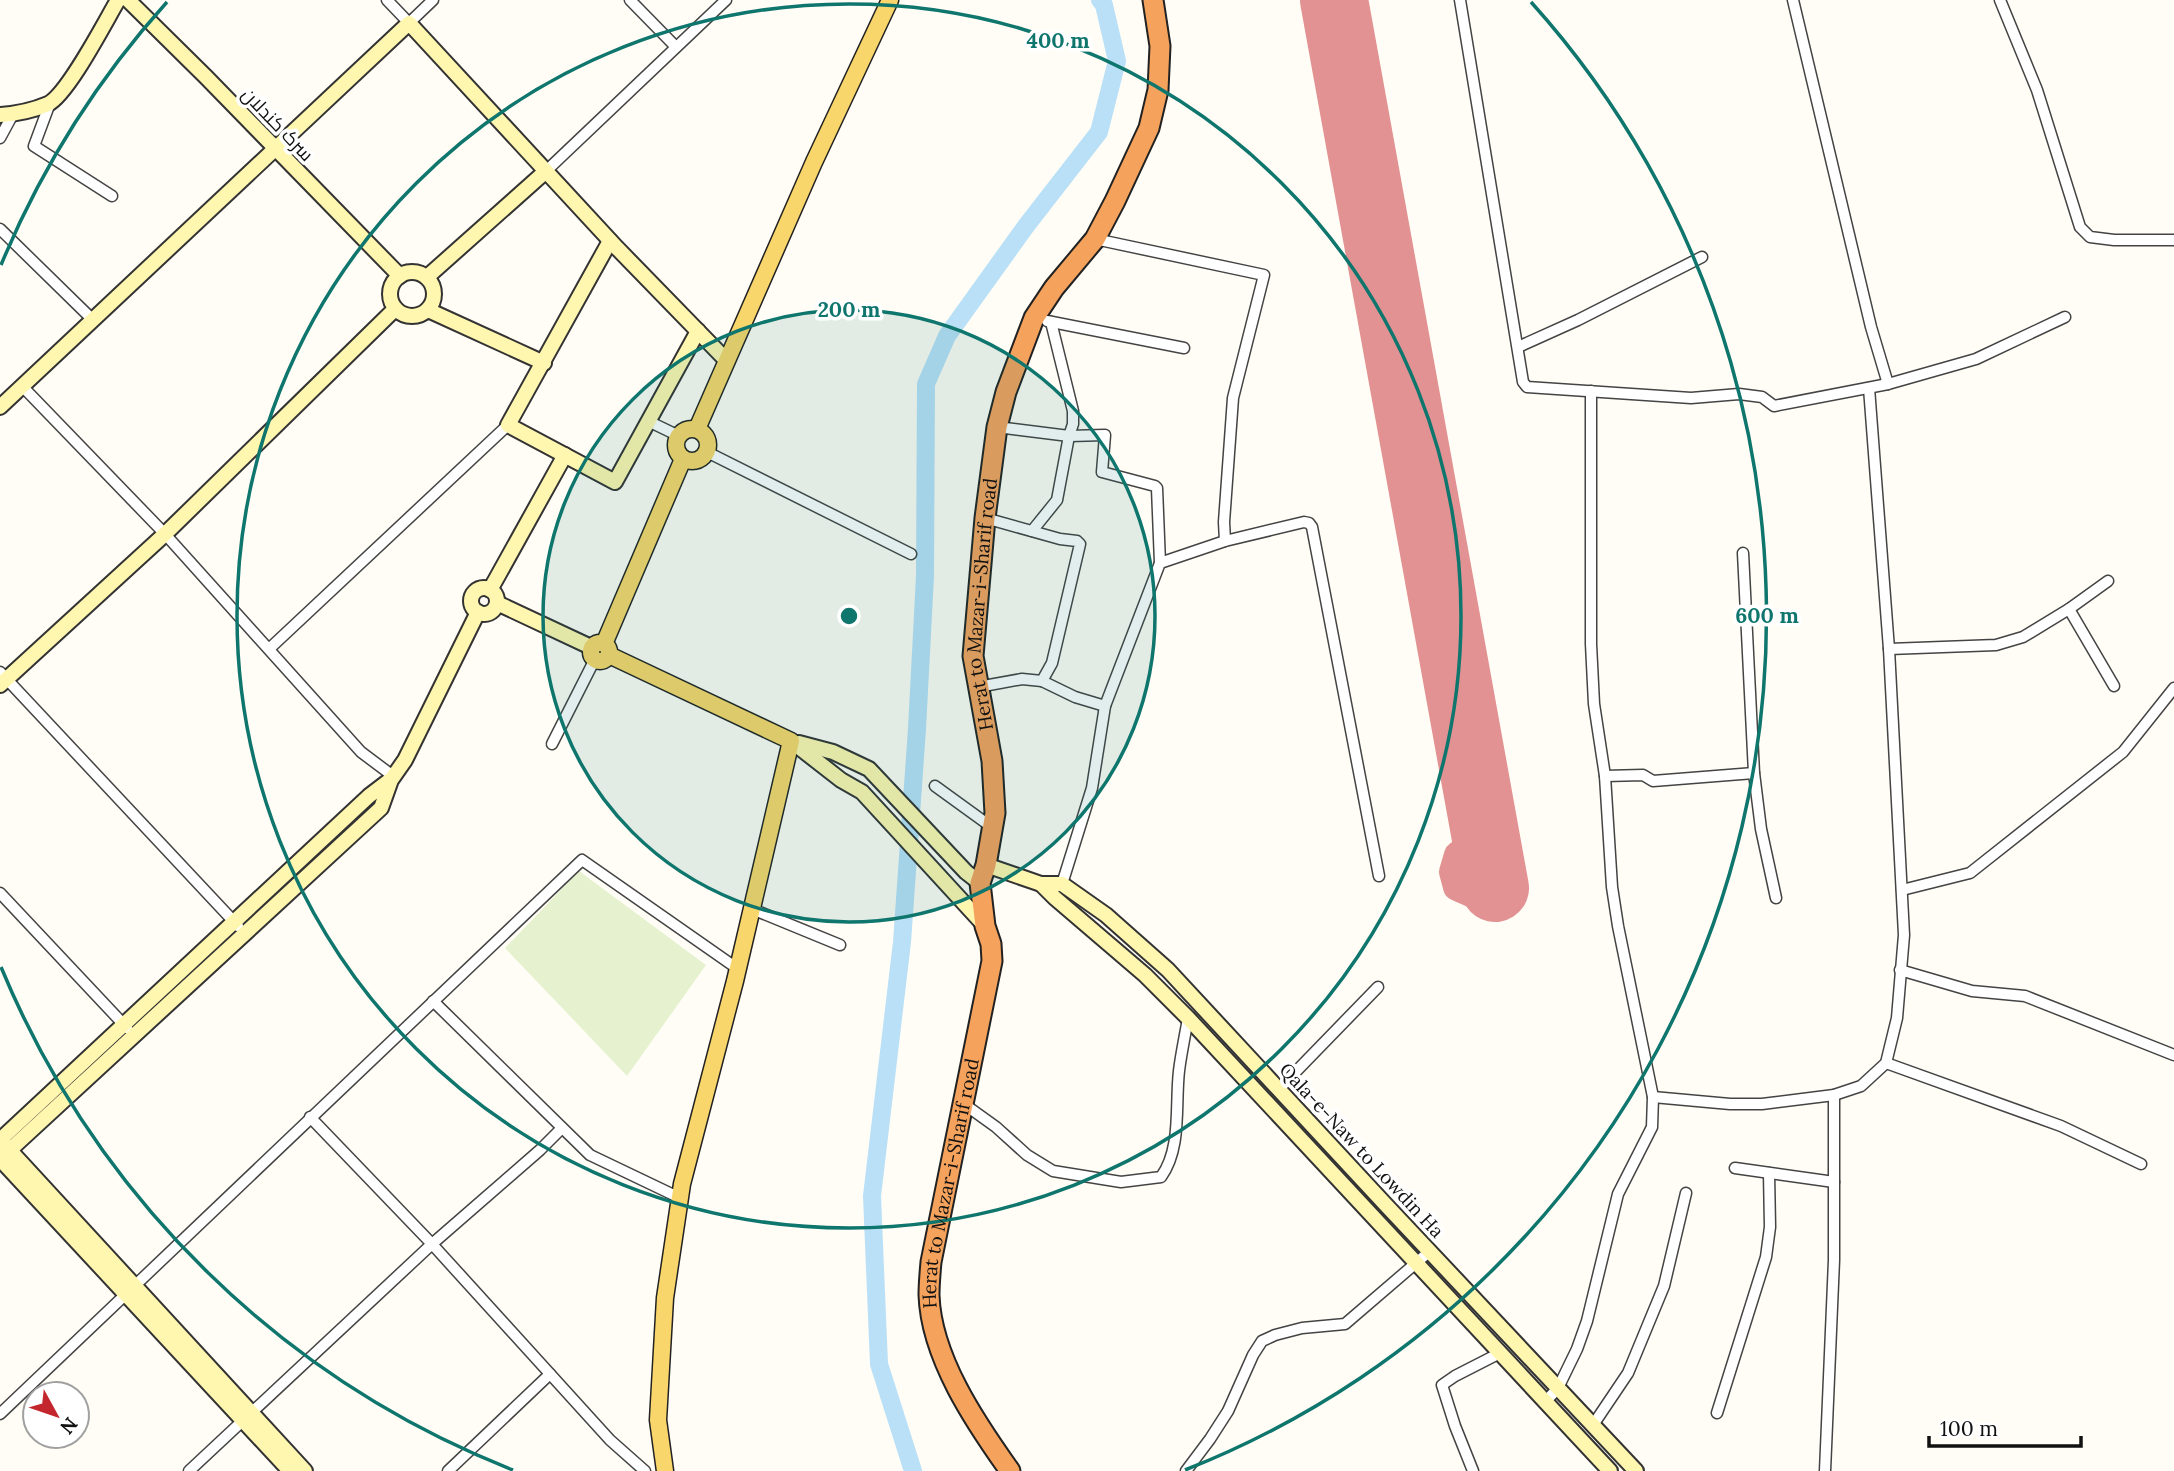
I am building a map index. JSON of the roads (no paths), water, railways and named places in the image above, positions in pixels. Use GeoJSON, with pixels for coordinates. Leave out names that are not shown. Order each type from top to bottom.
{"type":"FeatureCollection","features":[{"type":"Feature","properties":{"kind":"highway","name":"Herat to Mazar-i-Sharif road"},"geometry":{"type":"LineString","coordinates":[[1010,1471],[957,1389],[937,1341],[929,1297],[931,1262],[992,961],[991,944],[985,926],[983,874],[995,813],[992,761],[974,656],[985,517],[1006,392],[1043,320],[1054,288],[1095,239],[1149,128],[1158,89],[1160,46],[1153,0]]}},
{"type":"Feature","properties":{"kind":"main road"},"geometry":{"type":"LineString","coordinates":[[698,429],[814,162],[890,0]]}},
{"type":"Feature","properties":{"kind":"main road"},"geometry":{"type":"LineString","coordinates":[[687,429],[698,429],[709,441],[707,452],[693,462],[683,459],[677,451],[678,436],[687,429]]}},
{"type":"Feature","properties":{"kind":"main road"},"geometry":{"type":"LineString","coordinates":[[665,1471],[658,1420],[665,1298],[682,1184],[738,969],[791,741],[600,652],[683,459]]}},
{"type":"Feature","properties":{"kind":"street"},"geometry":{"type":"LineString","coordinates":[[112,196],[34,146],[50,103],[74,76],[118,0]]}},
{"type":"Feature","properties":{"kind":"street","name":"سرک کندلان"},"geometry":{"type":"LineString","coordinates":[[128,0],[400,276]]}},
{"type":"Feature","properties":{"kind":"street"},"geometry":{"type":"LineString","coordinates":[[387,0],[610,241],[727,361]]}},
{"type":"Feature","properties":{"kind":"street"},"geometry":{"type":"LineString","coordinates":[[0,407],[433,0]]}},
{"type":"Feature","properties":{"kind":"street"},"geometry":{"type":"LineString","coordinates":[[630,0],[676,47]]}},
{"type":"Feature","properties":{"kind":"street"},"geometry":{"type":"LineString","coordinates":[[427,277],[546,170],[726,0]]}},
{"type":"Feature","properties":{"kind":"street"},"geometry":{"type":"LineString","coordinates":[[1460,0],[1523,382],[1527,387],[1691,398],[1740,394],[1762,397],[1774,406],[1888,384],[1976,359],[2065,317]]}},
{"type":"Feature","properties":{"kind":"street"},"geometry":{"type":"LineString","coordinates":[[1793,0],[1871,327],[1888,384]]}},
{"type":"Feature","properties":{"kind":"street"},"geometry":{"type":"LineString","coordinates":[[2000,0],[2037,90],[2080,227],[2090,237],[2114,240],[2174,240]]}},
{"type":"Feature","properties":{"kind":"street"},"geometry":{"type":"LineString","coordinates":[[0,138],[6,114],[50,103]]}},
{"type":"Feature","properties":{"kind":"street"},"geometry":{"type":"LineString","coordinates":[[0,229],[93,320]]}},
{"type":"Feature","properties":{"kind":"street"},"geometry":{"type":"LineString","coordinates":[[1095,239],[1264,275],[1233,398],[1225,541]]}},
{"type":"Feature","properties":{"kind":"street"},"geometry":{"type":"LineString","coordinates":[[269,649],[508,425],[610,241]]}},
{"type":"Feature","properties":{"kind":"street"},"geometry":{"type":"LineString","coordinates":[[1518,346],[1577,320],[1702,257]]}},
{"type":"Feature","properties":{"kind":"street"},"geometry":{"type":"LineString","coordinates":[[413,272],[427,277],[434,297],[428,310],[422,314],[408,316],[396,309],[392,302],[391,288],[400,276],[413,272]]}},
{"type":"Feature","properties":{"kind":"street"},"geometry":{"type":"LineString","coordinates":[[246,935],[2,679],[165,534],[396,309]]}},
{"type":"Feature","properties":{"kind":"street"},"geometry":{"type":"LineString","coordinates":[[428,310],[544,363]]}},
{"type":"Feature","properties":{"kind":"street"},"geometry":{"type":"LineString","coordinates":[[1032,531],[1057,500],[1073,424],[1073,411],[1043,320],[1184,348]]}},
{"type":"Feature","properties":{"kind":"street"},"geometry":{"type":"LineString","coordinates":[[508,425],[615,482],[698,331]]}},
{"type":"Feature","properties":{"kind":"street"},"geometry":{"type":"LineString","coordinates":[[22,386],[165,534],[361,751],[392,778]]}},
{"type":"Feature","properties":{"kind":"street"},"geometry":{"type":"LineString","coordinates":[[1653,1097],[1751,1104],[1834,1095],[1861,1086],[1886,1063],[1897,1018],[1904,935],[1889,649],[1869,388]]}},
{"type":"Feature","properties":{"kind":"street"},"geometry":{"type":"LineString","coordinates":[[1546,1401],[1558,1388],[1577,1349],[1587,1321],[1618,1194],[1652,1127],[1653,1097],[1614,900],[1605,776],[1594,704],[1591,644],[1591,391]]}},
{"type":"Feature","properties":{"kind":"street"},"geometry":{"type":"LineString","coordinates":[[648,421],[678,436]]}},
{"type":"Feature","properties":{"kind":"street"},"geometry":{"type":"LineString","coordinates":[[998,427],[1069,436],[1104,435],[1102,472],[1157,488],[1160,564],[1105,706],[1092,788],[1062,884]]}},
{"type":"Feature","properties":{"kind":"street"},"geometry":{"type":"LineString","coordinates":[[707,452],[911,554]]}},
{"type":"Feature","properties":{"kind":"street"},"geometry":{"type":"LineString","coordinates":[[489,590],[565,455]]}},
{"type":"Feature","properties":{"kind":"street"},"geometry":{"type":"LineString","coordinates":[[985,517],[1080,544],[1052,663],[1042,681]]}},
{"type":"Feature","properties":{"kind":"street"},"geometry":{"type":"LineString","coordinates":[[1160,564],[1225,541],[1304,522],[1312,527],[1379,876]]}},
{"type":"Feature","properties":{"kind":"street"},"geometry":{"type":"LineString","coordinates":[[1743,552],[1754,773],[1761,829],[1776,898]]}},
{"type":"Feature","properties":{"kind":"street"},"geometry":{"type":"LineString","coordinates":[[1889,649],[1996,645],[2024,637],[2108,581]]}},
{"type":"Feature","properties":{"kind":"street"},"geometry":{"type":"LineString","coordinates":[[481,589],[496,595],[497,603],[496,608],[488,614],[478,612],[471,602],[474,594],[481,589]]}},
{"type":"Feature","properties":{"kind":"street"},"geometry":{"type":"LineString","coordinates":[[497,603],[600,652],[552,744]]}},
{"type":"Feature","properties":{"kind":"street"},"geometry":{"type":"LineString","coordinates":[[2069,609],[2114,686]]}},
{"type":"Feature","properties":{"kind":"street"},"geometry":{"type":"LineString","coordinates":[[129,1030],[246,935],[381,808],[392,778],[405,760],[478,612]]}},
{"type":"Feature","properties":{"kind":"street"},"geometry":{"type":"LineString","coordinates":[[978,687],[1022,679],[1042,681],[1075,697],[1105,706]]}},
{"type":"Feature","properties":{"kind":"street"},"geometry":{"type":"LineString","coordinates":[[1902,890],[1970,873],[2123,752],[2174,688]]}},
{"type":"Feature","properties":{"kind":"street"},"geometry":{"type":"LineString","coordinates":[[791,741],[833,752],[869,769],[955,860],[983,874]]}},
{"type":"Feature","properties":{"kind":"street"},"geometry":{"type":"LineString","coordinates":[[791,741],[841,780],[862,792],[985,926]]}},
{"type":"Feature","properties":{"kind":"street"},"geometry":{"type":"LineString","coordinates":[[1605,776],[1643,775],[1653,781],[1754,773]]}},
{"type":"Feature","properties":{"kind":"street"},"geometry":{"type":"LineString","coordinates":[[305,1471],[247,1417],[129,1291],[2,1148],[129,1030],[235,923],[369,796],[392,778]]}},
{"type":"Feature","properties":{"kind":"street"},"geometry":{"type":"LineString","coordinates":[[935,786],[993,828]]}},
{"type":"Feature","properties":{"kind":"street"},"geometry":{"type":"LineString","coordinates":[[0,1414],[582,860],[738,969]]}},
{"type":"Feature","properties":{"kind":"street"},"geometry":{"type":"LineString","coordinates":[[298,864],[309,876]]}},
{"type":"Feature","properties":{"kind":"street","name":"Qala-e-Naw to Lowdin Ha"},"geometry":{"type":"LineString","coordinates":[[983,874],[1041,884],[1062,884],[1106,915],[1168,970],[1636,1471]]}},
{"type":"Feature","properties":{"kind":"street","name":"Qala-e-Naw to Lowdin Ha"},"geometry":{"type":"LineString","coordinates":[[1041,884],[1145,975],[1188,1018],[1610,1471]]}},
{"type":"Feature","properties":{"kind":"street"},"geometry":{"type":"LineString","coordinates":[[0,893],[129,1030]]}},
{"type":"Feature","properties":{"kind":"street"},"geometry":{"type":"LineString","coordinates":[[752,909],[840,944]]}},
{"type":"Feature","properties":{"kind":"street"},"geometry":{"type":"LineString","coordinates":[[1900,970],[1972,991],[2025,996],[2174,1055]]}},
{"type":"Feature","properties":{"kind":"street"},"geometry":{"type":"LineString","coordinates":[[1279,1090],[1378,987]]}},
{"type":"Feature","properties":{"kind":"street"},"geometry":{"type":"LineString","coordinates":[[433,1001],[590,1155],[680,1198]]}},
{"type":"Feature","properties":{"kind":"street"},"geometry":{"type":"LineString","coordinates":[[964,1104],[996,1127],[1027,1155],[1053,1171],[1121,1182],[1161,1177],[1166,1171],[1174,1146],[1179,1071],[1188,1018]]}},
{"type":"Feature","properties":{"kind":"street"},"geometry":{"type":"LineString","coordinates":[[1233,1065],[1246,1054]]}},
{"type":"Feature","properties":{"kind":"street"},"geometry":{"type":"LineString","coordinates":[[1886,1063],[2062,1126],[2141,1164]]}},
{"type":"Feature","properties":{"kind":"street"},"geometry":{"type":"LineString","coordinates":[[1825,1471],[1834,1260],[1834,1095]]}},
{"type":"Feature","properties":{"kind":"street"},"geometry":{"type":"LineString","coordinates":[[310,1117],[432,1244],[610,1440],[645,1471]]}},
{"type":"Feature","properties":{"kind":"street"},"geometry":{"type":"LineString","coordinates":[[189,1471],[432,1244],[562,1128]]}},
{"type":"Feature","properties":{"kind":"street"},"geometry":{"type":"LineString","coordinates":[[1735,1168],[1834,1182]]}},
{"type":"Feature","properties":{"kind":"street"},"geometry":{"type":"LineString","coordinates":[[1717,1413],[1766,1257],[1770,1227],[1769,1173]]}},
{"type":"Feature","properties":{"kind":"street"},"geometry":{"type":"LineString","coordinates":[[1593,1425],[1628,1373],[1664,1286],[1686,1193]]}},
{"type":"Feature","properties":{"kind":"street"},"geometry":{"type":"LineString","coordinates":[[1186,1471],[1228,1411],[1262,1341],[1302,1328],[1345,1324],[1430,1251]]}},
{"type":"Feature","properties":{"kind":"street"},"geometry":{"type":"LineString","coordinates":[[1473,1471],[1442,1385],[1500,1353]]}},
{"type":"Feature","properties":{"kind":"street"},"geometry":{"type":"LineString","coordinates":[[448,1471],[550,1374]]}},
{"type":"Feature","properties":{"kind":"street"},"geometry":{"type":"LineString","coordinates":[[247,1417],[290,1471]]}},
{"type":"Feature","properties":{"kind":"waterway"},"geometry":{"type":"LineString","coordinates":[[913,1471],[879,1364],[872,1196],[902,942],[917,729],[925,576],[926,384],[947,336],[1026,226],[1099,132],[1117,61],[1104,5],[1100,0]]}}]}
